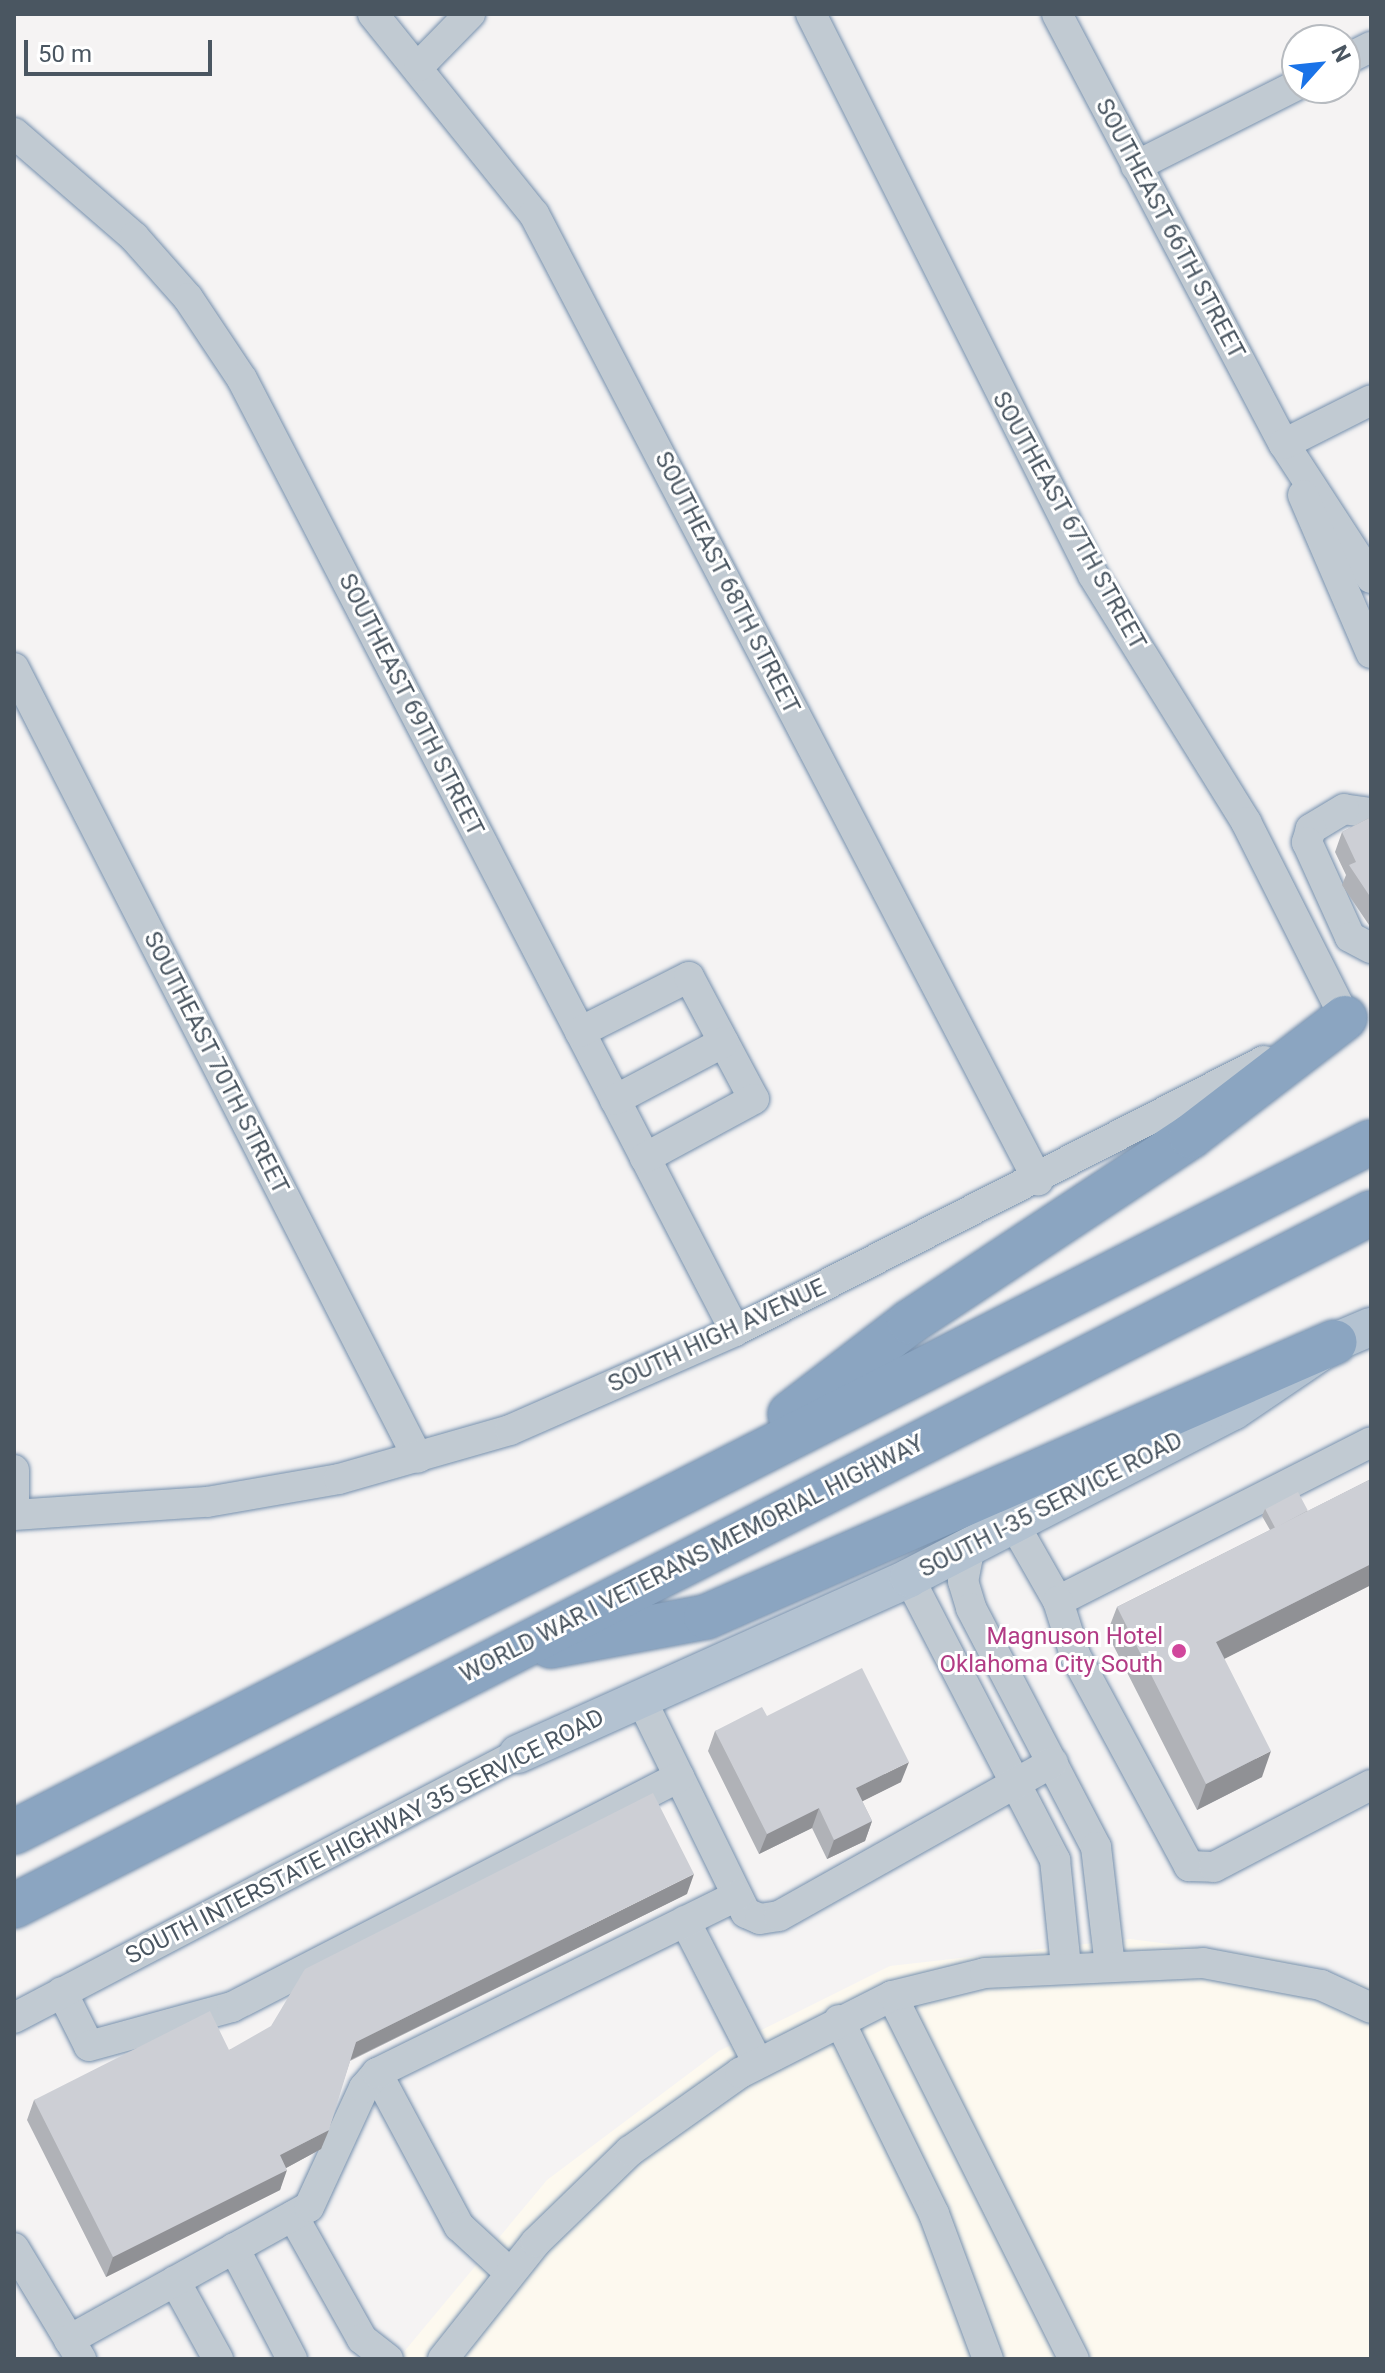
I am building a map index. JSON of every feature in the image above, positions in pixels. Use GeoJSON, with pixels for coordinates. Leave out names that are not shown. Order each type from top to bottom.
{"type":"FeatureCollection","features":[{"type":"Feature","properties":{"kind":"highway"},"geometry":{"type":"LineString","coordinates":[[708,1477],[910,1322],[1191,1136],[1358,1012]]}},
{"type":"Feature","properties":{"kind":"highway"},"geometry":{"type":"LineString","coordinates":[[14,1832],[1371,1142]]}},
{"type":"Feature","properties":{"kind":"highway","name":"WORLD WAR I VETERANS MEMORIAL HIGHWAY"},"geometry":{"type":"LineString","coordinates":[[14,1906],[1371,1213]]}},
{"type":"Feature","properties":{"kind":"highway"},"geometry":{"type":"LineString","coordinates":[[502,1656],[706,1617],[1221,1388],[1353,1335]]}},
{"type":"Feature","properties":{"kind":"highway"},"geometry":{"type":"LineString","coordinates":[[14,1804],[177,1749]]}},
{"type":"Feature","properties":{"kind":"highway"},"geometry":{"type":"LineString","coordinates":[[14,1928],[100,1862]]}},
{"type":"Feature","properties":{"kind":"main road","name":"SOUTH I-35 SERVICE ROAD"},"geometry":{"type":"LineString","coordinates":[[719,1663],[909,1578],[1233,1411],[1353,1335]]}},
{"type":"Feature","properties":{"kind":"main road","name":"SOUTH INTERSTATE HIGHWAY 35 SERVICE ROAD"},"geometry":{"type":"LineString","coordinates":[[518,1754],[719,1663]]}},
{"type":"Feature","properties":{"kind":"street","name":"SOUTHEAST 68TH STREET"},"geometry":{"type":"LineString","coordinates":[[373,14],[419,66],[534,214],[1038,1180]]}},
{"type":"Feature","properties":{"kind":"street"},"geometry":{"type":"LineString","coordinates":[[419,66],[470,14]]}},
{"type":"Feature","properties":{"kind":"street","name":"SOUTHEAST 67TH STREET"},"geometry":{"type":"LineString","coordinates":[[811,14],[1093,575],[1246,822],[1308,946],[1358,1012]]}},
{"type":"Feature","properties":{"kind":"street","name":"SOUTHEAST 66TH STREET"},"geometry":{"type":"LineString","coordinates":[[1057,14],[1284,444],[1371,578]]}},
{"type":"Feature","properties":{"kind":"street"},"geometry":{"type":"LineString","coordinates":[[1136,166],[1281,93]]}},
{"type":"Feature","properties":{"kind":"street","name":"SOUTHEAST 69TH STREET"},"geometry":{"type":"LineString","coordinates":[[14,133],[134,237],[188,298],[242,379],[735,1331]]}},
{"type":"Feature","properties":{"kind":"street"},"geometry":{"type":"LineString","coordinates":[[1284,444],[1371,400]]}},
{"type":"Feature","properties":{"kind":"street","name":"SOUTHEAST 66TH STREET"},"geometry":{"type":"LineString","coordinates":[[1284,444],[1331,569],[1371,653]]}},
{"type":"Feature","properties":{"kind":"street","name":"SOUTHEAST 70TH STREET"},"geometry":{"type":"LineString","coordinates":[[14,668],[418,1458]]}},
{"type":"Feature","properties":{"kind":"street"},"geometry":{"type":"LineString","coordinates":[[1371,813],[1344,809],[1311,829],[1307,842],[1350,937],[1371,948]]}},
{"type":"Feature","properties":{"kind":"street"},"geometry":{"type":"LineString","coordinates":[[1308,946],[1345,928]]}},
{"type":"Feature","properties":{"kind":"street"},"geometry":{"type":"LineString","coordinates":[[580,1032],[689,977],[754,1099],[645,1158]]}},
{"type":"Feature","properties":{"kind":"street","name":"SOUTH HIGH AVENUE"},"geometry":{"type":"LineString","coordinates":[[14,1515],[207,1502],[339,1479],[510,1430],[735,1331],[1038,1180],[1358,1012]]}},
{"type":"Feature","properties":{"kind":"street"},"geometry":{"type":"LineString","coordinates":[[615,1100],[724,1042]]}},
{"type":"Feature","properties":{"kind":"street"},"geometry":{"type":"LineString","coordinates":[[1058,1601],[1371,1442]]}},
{"type":"Feature","properties":{"kind":"street"},"geometry":{"type":"LineString","coordinates":[[14,1470],[14,1515]]}},
{"type":"Feature","properties":{"kind":"street"},"geometry":{"type":"LineString","coordinates":[[1014,1524],[1058,1601],[1075,1655],[1189,1866],[1214,1867],[1371,1785]]}},
{"type":"Feature","properties":{"kind":"street"},"geometry":{"type":"LineString","coordinates":[[970,1546],[963,1581],[971,1608],[1096,1847],[1110,1966]]}},
{"type":"Feature","properties":{"kind":"street"},"geometry":{"type":"LineString","coordinates":[[909,1578],[1017,1781],[1055,1860],[1066,1967]]}},
{"type":"Feature","properties":{"kind":"street"},"geometry":{"type":"LineString","coordinates":[[641,1699],[746,1913],[760,1919],[779,1916],[1053,1762]]}},
{"type":"Feature","properties":{"kind":"street","name":"SOUTH INTERSTATE HIGHWAY 35 SERVICE ROAD"},"geometry":{"type":"LineString","coordinates":[[14,2018],[518,1754]]}},
{"type":"Feature","properties":{"kind":"street"},"geometry":{"type":"LineString","coordinates":[[62,1992],[89,2046],[232,2007],[679,1777]]}},
{"type":"Feature","properties":{"kind":"street"},"geometry":{"type":"LineString","coordinates":[[17,2260],[75,2350],[175,2281],[309,2207],[364,2088],[377,2073],[737,1896]]}},
{"type":"Feature","properties":{"kind":"street"},"geometry":{"type":"LineString","coordinates":[[685,1921],[758,2063]]}},
{"type":"Feature","properties":{"kind":"street"},"geometry":{"type":"LineString","coordinates":[[443,2359],[510,2273],[582,2195],[630,2151],[758,2063],[892,1996],[985,1973],[1203,1963],[1321,1985],[1371,2008]]}},
{"type":"Feature","properties":{"kind":"street"},"geometry":{"type":"LineString","coordinates":[[892,1996],[1074,2359]]}},
{"type":"Feature","properties":{"kind":"street"},"geometry":{"type":"LineString","coordinates":[[839,2020],[934,2214],[988,2359]]}},
{"type":"Feature","properties":{"kind":"street"},"geometry":{"type":"LineString","coordinates":[[377,2073],[459,2226],[510,2273]]}},
{"type":"Feature","properties":{"kind":"street"},"geometry":{"type":"LineString","coordinates":[[293,2216],[362,2339],[388,2359]]}},
{"type":"Feature","properties":{"kind":"street"},"geometry":{"type":"LineString","coordinates":[[234,2248],[292,2359]]}},
{"type":"Feature","properties":{"kind":"street"},"geometry":{"type":"LineString","coordinates":[[175,2281],[218,2359]]}},
{"type":"Feature","properties":{"kind":"shaded area"},"geometry":{"type":"Polygon","coordinates":[[[1130,1939],[1278,1958],[1371,1987],[1371,2359],[398,2359],[547,2180],[719,2051],[890,1966],[1130,1939]]]}},
{"type":"Feature","properties":{"kind":"building"},"geometry":{"type":"Polygon","coordinates":[[[1371,817],[1371,898],[1349,865],[1356,862],[1342,832],[1371,817]]]}},
{"type":"Feature","properties":{"kind":"building","name":"Magnuson Hotel Oklahoma City South"},"geometry":{"type":"Polygon","coordinates":[[[1371,1479],[1371,1564],[1216,1642],[1271,1751],[1206,1784],[1117,1607],[1371,1479]]]}},
{"type":"Feature","properties":{"kind":"building"},"geometry":{"type":"Polygon","coordinates":[[[1298,1492],[1308,1511],[1275,1528],[1265,1509],[1298,1492]]]}},
{"type":"Feature","properties":{"kind":"building"},"geometry":{"type":"Polygon","coordinates":[[[862,1668],[909,1762],[856,1788],[872,1821],[834,1840],[819,1808],[767,1834],[715,1731],[762,1707],[767,1716],[862,1668]]]}},
{"type":"Feature","properties":{"kind":"building"},"geometry":{"type":"Polygon","coordinates":[[[653,1793],[694,1874],[356,2042],[329,2130],[280,2155],[287,2170],[113,2257],[34,2100],[210,2011],[229,2050],[271,2026],[305,1969],[653,1793]]]}},
{"type":"Feature","properties":{"kind":"place","name":"Magnuson Hotel Oklahoma City South"},"geometry":{"type":"Point","coordinates":[1179,1651]}}]}
